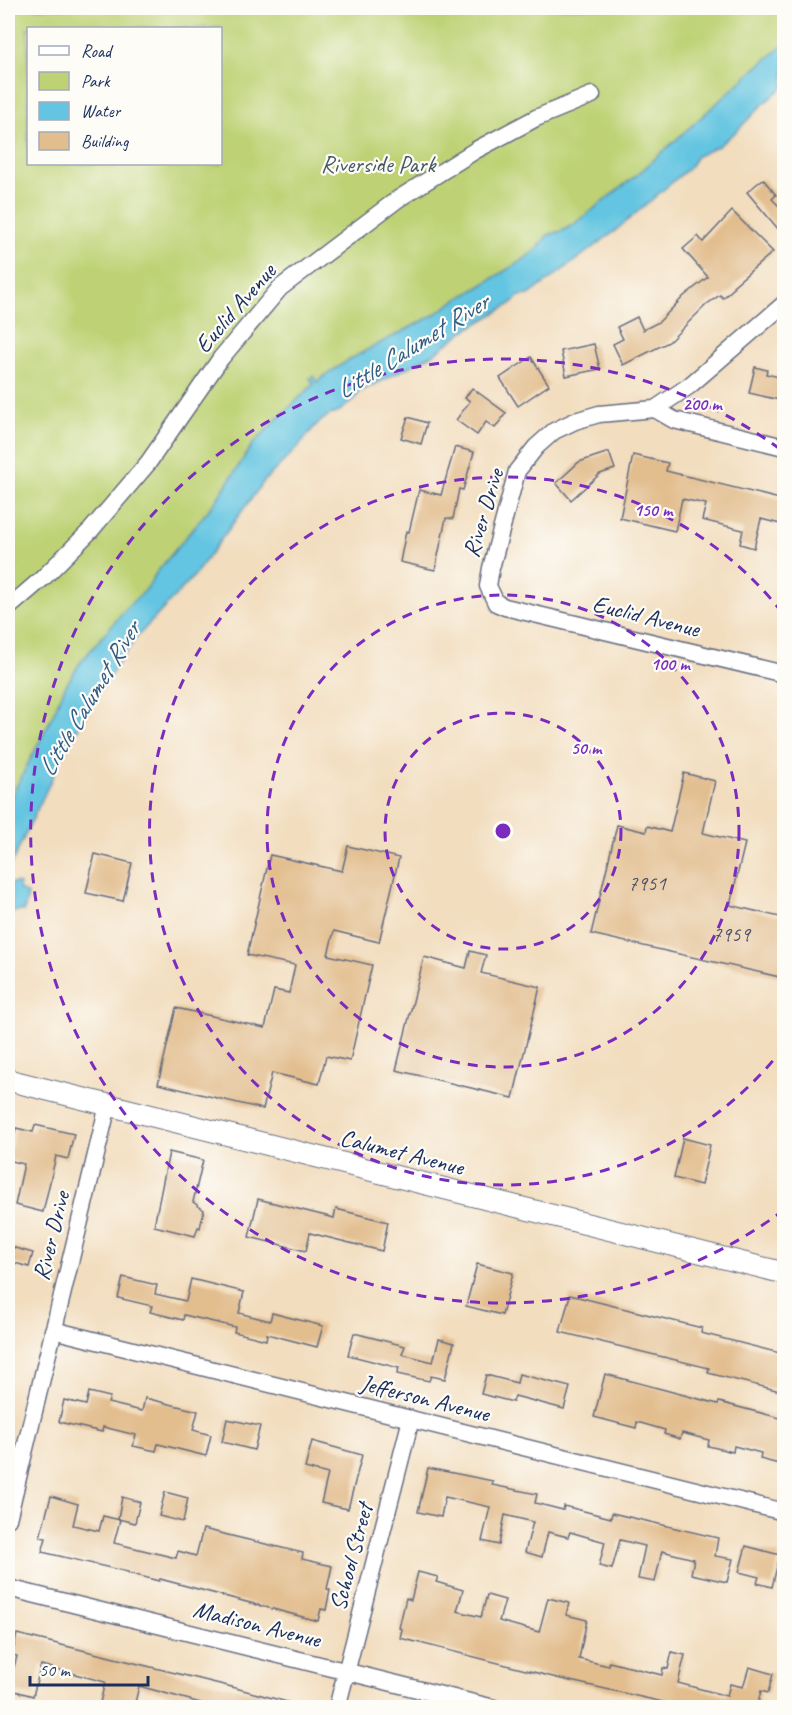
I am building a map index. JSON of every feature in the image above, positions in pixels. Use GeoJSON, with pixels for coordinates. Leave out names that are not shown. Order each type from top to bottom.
{"type":"FeatureCollection","features":[{"type":"Feature","properties":{"kind":"main road","name":"Calumet Avenue"},"geometry":{"type":"LineString","coordinates":[[8,1080],[784,1273]]}},
{"type":"Feature","properties":{"kind":"street","name":"Euclid Avenue"},"geometry":{"type":"LineString","coordinates":[[8,608],[44,577],[91,530],[148,462],[221,358],[280,288],[398,199],[476,150],[536,118],[592,95]]}},
{"type":"Feature","properties":{"kind":"street"},"geometry":{"type":"LineString","coordinates":[[784,304],[689,386],[655,410],[674,420],[784,447]]}},
{"type":"Feature","properties":{"kind":"street","name":"River Drive"},"geometry":{"type":"LineString","coordinates":[[496,603],[488,586],[491,568],[518,471],[536,447],[554,431],[575,421],[598,414],[655,410]]}},
{"type":"Feature","properties":{"kind":"street","name":"Euclid Avenue"},"geometry":{"type":"LineString","coordinates":[[496,603],[784,674]]}},
{"type":"Feature","properties":{"kind":"street","name":"River Drive"},"geometry":{"type":"LineString","coordinates":[[8,1519],[108,1105]]}},
{"type":"Feature","properties":{"kind":"street","name":"Jefferson Avenue"},"geometry":{"type":"LineString","coordinates":[[53,1330],[784,1512]]}},
{"type":"Feature","properties":{"kind":"street","name":"School Street"},"geometry":{"type":"LineString","coordinates":[[337,1707],[411,1419]]}},
{"type":"Feature","properties":{"kind":"street","name":"Madison Avenue"},"geometry":{"type":"LineString","coordinates":[[8,1588],[494,1707]]}},
{"type":"Feature","properties":{"kind":"green space","name":"Riverside Park"},"geometry":{"type":"Polygon","coordinates":[[[10,8],[784,8],[784,45],[638,174],[573,225],[548,235],[537,249],[523,260],[435,314],[358,355],[317,382],[310,378],[314,384],[252,445],[216,501],[157,572],[146,590],[129,605],[80,663],[65,687],[8,803],[8,20],[10,8]]]}},
{"type":"Feature","properties":{"kind":"water","name":"Little Calumet River"},"geometry":{"type":"Polygon","coordinates":[[[784,45],[784,86],[738,130],[718,146],[697,156],[690,167],[615,231],[529,295],[519,296],[511,304],[464,331],[432,355],[359,392],[354,400],[315,426],[299,446],[265,480],[194,576],[136,638],[98,693],[63,755],[8,871],[8,803],[65,687],[80,663],[129,605],[146,590],[157,572],[216,501],[252,445],[314,384],[310,378],[313,376],[317,382],[358,355],[435,314],[523,260],[537,249],[548,235],[573,225],[638,174],[784,45]]]}},
{"type":"Feature","properties":{"kind":"water"},"geometry":{"type":"Polygon","coordinates":[[[13,883],[20,884],[19,889],[28,895],[24,911],[14,911],[12,915],[8,914],[8,886],[13,883]]]}},
{"type":"Feature","properties":{"kind":"building"},"geometry":{"type":"Polygon","coordinates":[[[763,179],[776,195],[772,199],[784,211],[784,236],[747,192],[763,179]]]}},
{"type":"Feature","properties":{"kind":"building"},"geometry":{"type":"Polygon","coordinates":[[[732,211],[773,252],[733,286],[734,288],[723,298],[720,295],[707,304],[669,342],[623,365],[613,344],[623,339],[617,327],[637,317],[643,330],[659,322],[684,296],[708,277],[683,249],[698,236],[703,242],[732,211]]]}},
{"type":"Feature","properties":{"kind":"building"},"geometry":{"type":"Polygon","coordinates":[[[594,344],[600,369],[566,376],[561,351],[594,344]]]}},
{"type":"Feature","properties":{"kind":"building"},"geometry":{"type":"Polygon","coordinates":[[[531,357],[549,385],[518,406],[500,378],[531,357]]]}},
{"type":"Feature","properties":{"kind":"building"},"geometry":{"type":"Polygon","coordinates":[[[755,367],[767,370],[766,374],[784,378],[784,401],[749,393],[755,367]]]}},
{"type":"Feature","properties":{"kind":"building"},"geometry":{"type":"Polygon","coordinates":[[[472,388],[506,413],[495,428],[486,422],[477,435],[456,420],[470,401],[465,398],[472,388]]]}},
{"type":"Feature","properties":{"kind":"building"},"geometry":{"type":"Polygon","coordinates":[[[408,417],[427,423],[421,444],[401,438],[408,417]]]}},
{"type":"Feature","properties":{"kind":"building"},"geometry":{"type":"Polygon","coordinates":[[[455,447],[474,452],[463,490],[459,489],[453,519],[446,518],[435,570],[400,562],[406,531],[409,532],[419,490],[441,495],[455,447]]]}},
{"type":"Feature","properties":{"kind":"building"},"geometry":{"type":"Polygon","coordinates":[[[609,452],[615,469],[600,474],[571,500],[556,483],[579,462],[609,452]]]}},
{"type":"Feature","properties":{"kind":"building"},"geometry":{"type":"Polygon","coordinates":[[[633,455],[668,463],[666,471],[784,500],[784,525],[761,519],[754,548],[740,544],[743,530],[702,520],[706,504],[682,499],[675,531],[620,518],[633,455]]]}},
{"type":"Feature","properties":{"kind":"building"},"geometry":{"type":"Polygon","coordinates":[[[684,773],[715,781],[703,833],[745,843],[730,905],[784,918],[784,978],[591,934],[617,825],[646,832],[647,826],[670,832],[684,773]]]}},
{"type":"Feature","properties":{"kind":"building"},"geometry":{"type":"Polygon","coordinates":[[[348,846],[399,858],[379,942],[334,931],[328,955],[372,965],[350,1061],[326,1056],[319,1084],[272,1073],[263,1109],[158,1084],[176,1008],[265,1028],[274,990],[289,993],[295,965],[247,955],[270,855],[342,871],[348,846]]]}},
{"type":"Feature","properties":{"kind":"building"},"geometry":{"type":"Polygon","coordinates":[[[95,854],[132,863],[123,901],[86,893],[95,854]]]}},
{"type":"Feature","properties":{"kind":"building"},"geometry":{"type":"Polygon","coordinates":[[[470,951],[486,955],[481,973],[540,987],[513,1098],[396,1070],[424,957],[466,968],[470,951]]]}},
{"type":"Feature","properties":{"kind":"building"},"geometry":{"type":"Polygon","coordinates":[[[35,1125],[74,1134],[68,1159],[56,1156],[43,1212],[15,1205],[24,1164],[8,1160],[16,1128],[33,1132],[35,1125]]]}},
{"type":"Feature","properties":{"kind":"building"},"geometry":{"type":"Polygon","coordinates":[[[683,1138],[710,1145],[701,1185],[674,1178],[683,1138]]]}},
{"type":"Feature","properties":{"kind":"building"},"geometry":{"type":"Polygon","coordinates":[[[169,1152],[203,1160],[193,1202],[204,1210],[200,1228],[198,1227],[195,1236],[154,1226],[169,1152]]]}},
{"type":"Feature","properties":{"kind":"building"},"geometry":{"type":"Polygon","coordinates":[[[258,1199],[334,1218],[336,1209],[388,1222],[382,1251],[310,1233],[306,1251],[249,1237],[258,1199]]]}},
{"type":"Feature","properties":{"kind":"building"},"geometry":{"type":"Polygon","coordinates":[[[8,1246],[33,1253],[29,1267],[8,1261],[8,1246]]]}},
{"type":"Feature","properties":{"kind":"building"},"geometry":{"type":"Polygon","coordinates":[[[477,1264],[513,1273],[502,1315],[466,1306],[477,1264]]]}},
{"type":"Feature","properties":{"kind":"building"},"geometry":{"type":"Polygon","coordinates":[[[123,1277],[157,1285],[155,1294],[186,1301],[191,1279],[244,1292],[239,1313],[270,1321],[272,1313],[323,1326],[317,1347],[267,1334],[266,1340],[234,1332],[235,1327],[184,1315],[183,1320],[150,1312],[152,1306],[118,1298],[123,1277]]]}},
{"type":"Feature","properties":{"kind":"building"},"geometry":{"type":"Polygon","coordinates":[[[570,1295],[702,1328],[701,1333],[784,1354],[784,1392],[708,1373],[709,1368],[560,1332],[570,1295]]]}},
{"type":"Feature","properties":{"kind":"building"},"geometry":{"type":"Polygon","coordinates":[[[354,1333],[405,1346],[402,1354],[433,1362],[439,1339],[454,1343],[445,1379],[431,1376],[429,1381],[397,1374],[399,1368],[348,1355],[354,1333]]]}},
{"type":"Feature","properties":{"kind":"building"},"geometry":{"type":"Polygon","coordinates":[[[519,1374],[570,1387],[564,1409],[515,1396],[513,1402],[481,1394],[486,1375],[517,1383],[519,1374]]]}},
{"type":"Feature","properties":{"kind":"building"},"geometry":{"type":"Polygon","coordinates":[[[605,1374],[784,1419],[784,1459],[781,1458],[779,1464],[760,1459],[761,1453],[734,1446],[733,1452],[708,1446],[709,1440],[682,1433],[680,1439],[664,1434],[665,1430],[637,1422],[636,1428],[594,1417],[605,1374]]]}},
{"type":"Feature","properties":{"kind":"building"},"geometry":{"type":"Polygon","coordinates":[[[89,1392],[110,1397],[108,1403],[142,1411],[145,1398],[198,1411],[193,1430],[211,1435],[206,1456],[158,1444],[156,1451],[133,1446],[136,1435],[103,1427],[102,1432],[59,1422],[64,1400],[86,1405],[89,1392]]]}},
{"type":"Feature","properties":{"kind":"building"},"geometry":{"type":"Polygon","coordinates":[[[227,1419],[260,1426],[254,1450],[222,1442],[227,1419]]]}},
{"type":"Feature","properties":{"kind":"building"},"geometry":{"type":"Polygon","coordinates":[[[312,1441],[362,1455],[348,1509],[321,1503],[328,1474],[305,1468],[312,1441]]]}},
{"type":"Feature","properties":{"kind":"building"},"geometry":{"type":"Polygon","coordinates":[[[428,1468],[493,1481],[492,1485],[537,1494],[535,1503],[563,1510],[564,1506],[611,1518],[612,1513],[718,1538],[715,1556],[733,1559],[727,1582],[691,1574],[694,1559],[662,1551],[655,1582],[638,1579],[645,1546],[620,1540],[612,1569],[599,1566],[605,1542],[570,1532],[568,1537],[548,1532],[542,1557],[525,1552],[533,1522],[505,1515],[499,1545],[482,1541],[490,1507],[445,1497],[441,1517],[418,1512],[428,1468]]]}},
{"type":"Feature","properties":{"kind":"building"},"geometry":{"type":"Polygon","coordinates":[[[165,1492],[188,1498],[183,1522],[159,1516],[165,1492]]]}},
{"type":"Feature","properties":{"kind":"building"},"geometry":{"type":"Polygon","coordinates":[[[51,1496],[78,1504],[73,1525],[99,1531],[103,1516],[120,1520],[114,1543],[176,1558],[178,1551],[196,1556],[203,1529],[303,1553],[302,1559],[332,1566],[327,1589],[330,1590],[326,1610],[321,1609],[318,1621],[160,1579],[159,1581],[42,1552],[46,1538],[40,1537],[51,1496]]]}},
{"type":"Feature","properties":{"kind":"building"},"geometry":{"type":"Polygon","coordinates":[[[122,1497],[140,1502],[135,1523],[118,1519],[122,1497]]]}},
{"type":"Feature","properties":{"kind":"building"},"geometry":{"type":"Polygon","coordinates":[[[746,1546],[780,1555],[772,1587],[757,1583],[759,1577],[739,1572],[746,1546]]]}},
{"type":"Feature","properties":{"kind":"building"},"geometry":{"type":"Polygon","coordinates":[[[418,1572],[438,1577],[436,1582],[463,1590],[457,1611],[481,1617],[487,1595],[505,1600],[499,1621],[539,1632],[548,1598],[569,1603],[566,1615],[587,1620],[579,1659],[609,1666],[609,1662],[662,1675],[663,1668],[668,1669],[672,1652],[685,1655],[678,1683],[727,1696],[730,1684],[743,1687],[749,1667],[773,1674],[768,1693],[761,1691],[757,1707],[685,1707],[557,1678],[400,1638],[402,1629],[399,1628],[406,1598],[411,1600],[418,1572]]]}},
{"type":"Feature","properties":{"kind":"building"},"geometry":{"type":"Polygon","coordinates":[[[17,1634],[228,1686],[291,1703],[290,1707],[215,1707],[139,1686],[134,1707],[99,1707],[105,1682],[41,1665],[33,1696],[8,1689],[17,1656],[12,1655],[17,1634]]]}}]}
